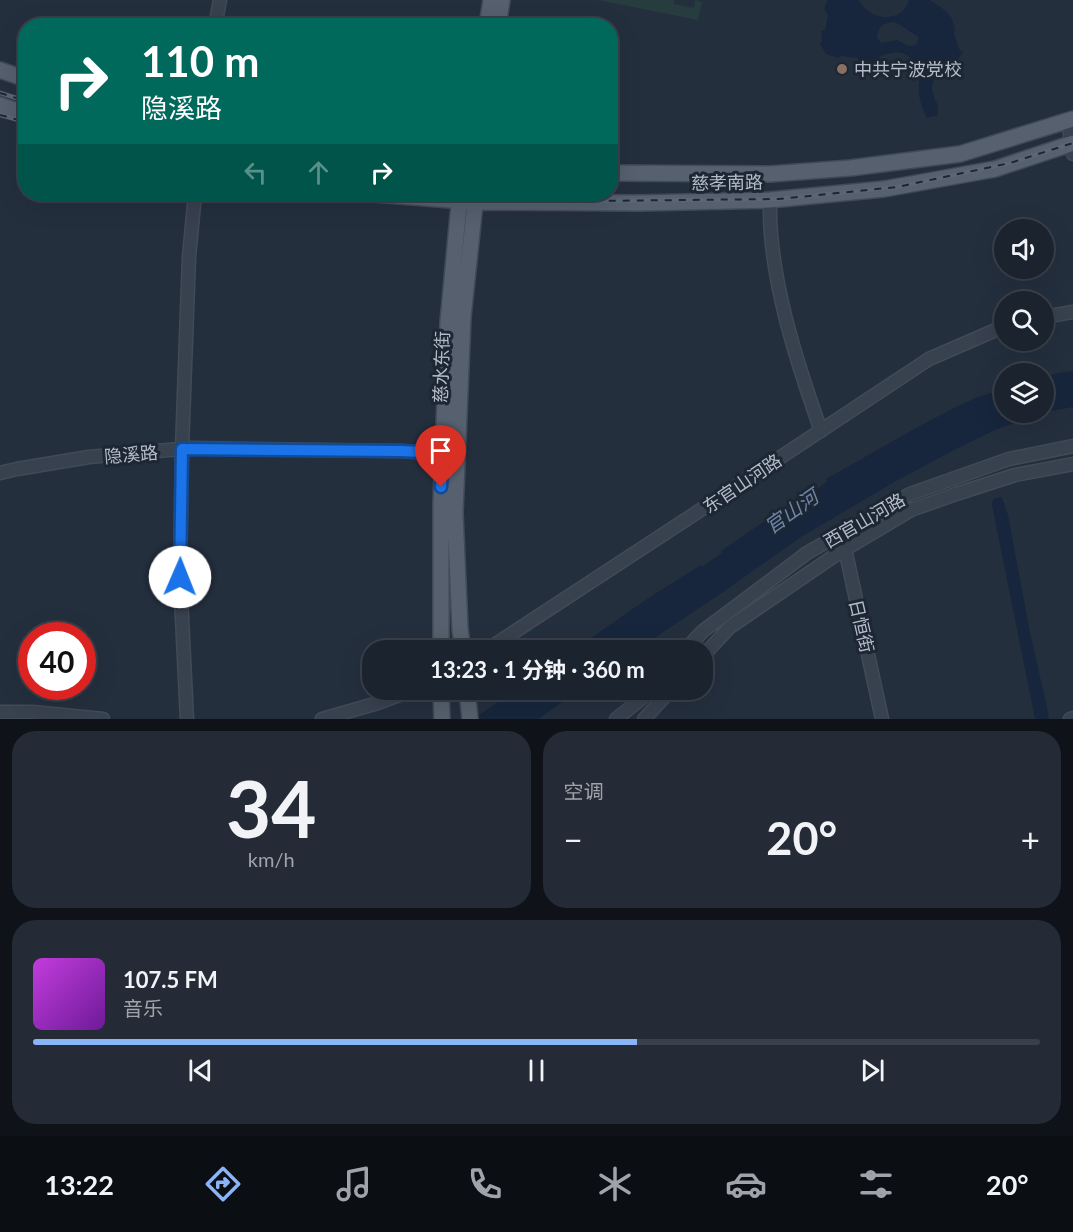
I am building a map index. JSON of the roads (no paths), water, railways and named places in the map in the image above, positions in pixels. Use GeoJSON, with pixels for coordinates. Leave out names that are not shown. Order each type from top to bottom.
{"type":"FeatureCollection","features":[{"type":"Feature","properties":{"kind":"main road"},"geometry":{"type":"LineString","coordinates":[[488,18],[491,0]]}},
{"type":"Feature","properties":{"kind":"main road"},"geometry":{"type":"LineString","coordinates":[[499,18],[502,0]]}},
{"type":"Feature","properties":{"kind":"main road"},"geometry":{"type":"LineString","coordinates":[[0,70],[18,76]]}},
{"type":"Feature","properties":{"kind":"main road"},"geometry":{"type":"LineString","coordinates":[[0,105],[18,111]]}},
{"type":"Feature","properties":{"kind":"main road","name":"慈孝南路"},"geometry":{"type":"LineString","coordinates":[[618,173],[771,174],[850,168],[960,154],[1071,120]]}},
{"type":"Feature","properties":{"kind":"main road","name":"慈孝南路"},"geometry":{"type":"LineString","coordinates":[[575,201],[641,203],[770,200],[884,189],[995,169],[1072,147]]}},
{"type":"Feature","properties":{"kind":"main road","name":"慈水东街"},"geometry":{"type":"LineString","coordinates":[[441,640],[441,503],[448,322],[459,201]]}},
{"type":"Feature","properties":{"kind":"main road","name":"慈水东街"},"geometry":{"type":"LineString","coordinates":[[462,640],[455,513],[462,317],[475,201]]}},
{"type":"Feature","properties":{"kind":"main road"},"geometry":{"type":"LineString","coordinates":[[441,700],[442,719]]}},
{"type":"Feature","properties":{"kind":"street"},"geometry":{"type":"LineString","coordinates":[[217,18],[220,0]]}},
{"type":"Feature","properties":{"kind":"street"},"geometry":{"type":"LineString","coordinates":[[1071,120],[1072,147]]}},
{"type":"Feature","properties":{"kind":"street"},"geometry":{"type":"LineString","coordinates":[[770,200],[769,225],[774,265],[789,332],[821,431]]}},
{"type":"Feature","properties":{"kind":"street"},"geometry":{"type":"LineString","coordinates":[[187,719],[180,577],[189,257],[194,201]]}},
{"type":"Feature","properties":{"kind":"street"},"geometry":{"type":"LineString","coordinates":[[1054,315],[1073,312]]}},
{"type":"Feature","properties":{"kind":"street","name":"东官山河路"},"geometry":{"type":"LineString","coordinates":[[502,640],[929,359],[994,331]]}},
{"type":"Feature","properties":{"kind":"street","name":"西官山河路"},"geometry":{"type":"LineString","coordinates":[[694,640],[703,630],[807,553],[910,494],[1009,459],[1073,446]]}},
{"type":"Feature","properties":{"kind":"street","name":"隐溪路"},"geometry":{"type":"LineString","coordinates":[[0,473],[89,457],[182,449],[443,453]]}},
{"type":"Feature","properties":{"kind":"street","name":"西官山河路"},"geometry":{"type":"LineString","coordinates":[[713,645],[730,627],[845,550],[911,510],[1015,475],[1073,464]]}},
{"type":"Feature","properties":{"kind":"street","name":"日恒街"},"geometry":{"type":"LineString","coordinates":[[841,533],[882,719]]}},
{"type":"Feature","properties":{"kind":"street"},"geometry":{"type":"LineString","coordinates":[[322,719],[386,700]]}},
{"type":"Feature","properties":{"kind":"street"},"geometry":{"type":"LineString","coordinates":[[616,719],[640,700]]}},
{"type":"Feature","properties":{"kind":"street"},"geometry":{"type":"LineString","coordinates":[[644,719],[662,700]]}},
{"type":"Feature","properties":{"kind":"street"},"geometry":{"type":"LineString","coordinates":[[0,712],[33,712],[103,719]]}},
{"type":"Feature","properties":{"kind":"water"},"geometry":{"type":"Polygon","coordinates":[[[828,0],[858,0],[871,13],[884,17],[900,13],[909,0],[930,0],[946,11],[952,19],[960,51],[963,51],[955,62],[934,80],[933,95],[938,107],[938,115],[927,118],[920,98],[918,72],[914,62],[907,55],[892,53],[884,55],[877,59],[871,68],[858,66],[858,58],[841,56],[839,58],[826,54],[820,44],[821,31],[825,30],[828,15],[825,6],[828,0]],[[894,22],[887,23],[880,28],[877,37],[881,43],[897,40],[908,46],[916,45],[919,38],[894,22]]]}},
{"type":"Feature","properties":{"kind":"water"},"geometry":{"type":"Polygon","coordinates":[[[1073,371],[1073,407],[1054,410],[1054,374],[1073,371]]]}},
{"type":"Feature","properties":{"kind":"water","name":"官山河"},"geometry":{"type":"Polygon","coordinates":[[[994,392],[994,423],[1014,423],[956,449],[896,481],[801,537],[651,640],[588,640],[650,597],[701,565],[703,566],[791,503],[793,505],[827,482],[826,479],[916,428],[978,397],[994,392]]]}},
{"type":"Feature","properties":{"kind":"water"},"geometry":{"type":"Polygon","coordinates":[[[1002,497],[1008,515],[1049,719],[1035,719],[992,505],[993,499],[1002,497]]]}},
{"type":"Feature","properties":{"kind":"water"},"geometry":{"type":"Polygon","coordinates":[[[501,700],[565,700],[538,719],[473,719],[501,700]]]}},
{"type":"Feature","properties":{"kind":"railway"},"geometry":{"type":"LineString","coordinates":[[0,93],[18,99]]}},
{"type":"Feature","properties":{"kind":"railway"},"geometry":{"type":"LineString","coordinates":[[0,115],[18,120]]}},
{"type":"Feature","properties":{"kind":"railway"},"geometry":{"type":"LineString","coordinates":[[618,201],[779,199],[897,187],[1010,163],[1073,143]]}},
{"type":"Feature","properties":{"kind":"place","name":"中共宁波党校"},"geometry":{"type":"Point","coordinates":[842,69]}}]}
